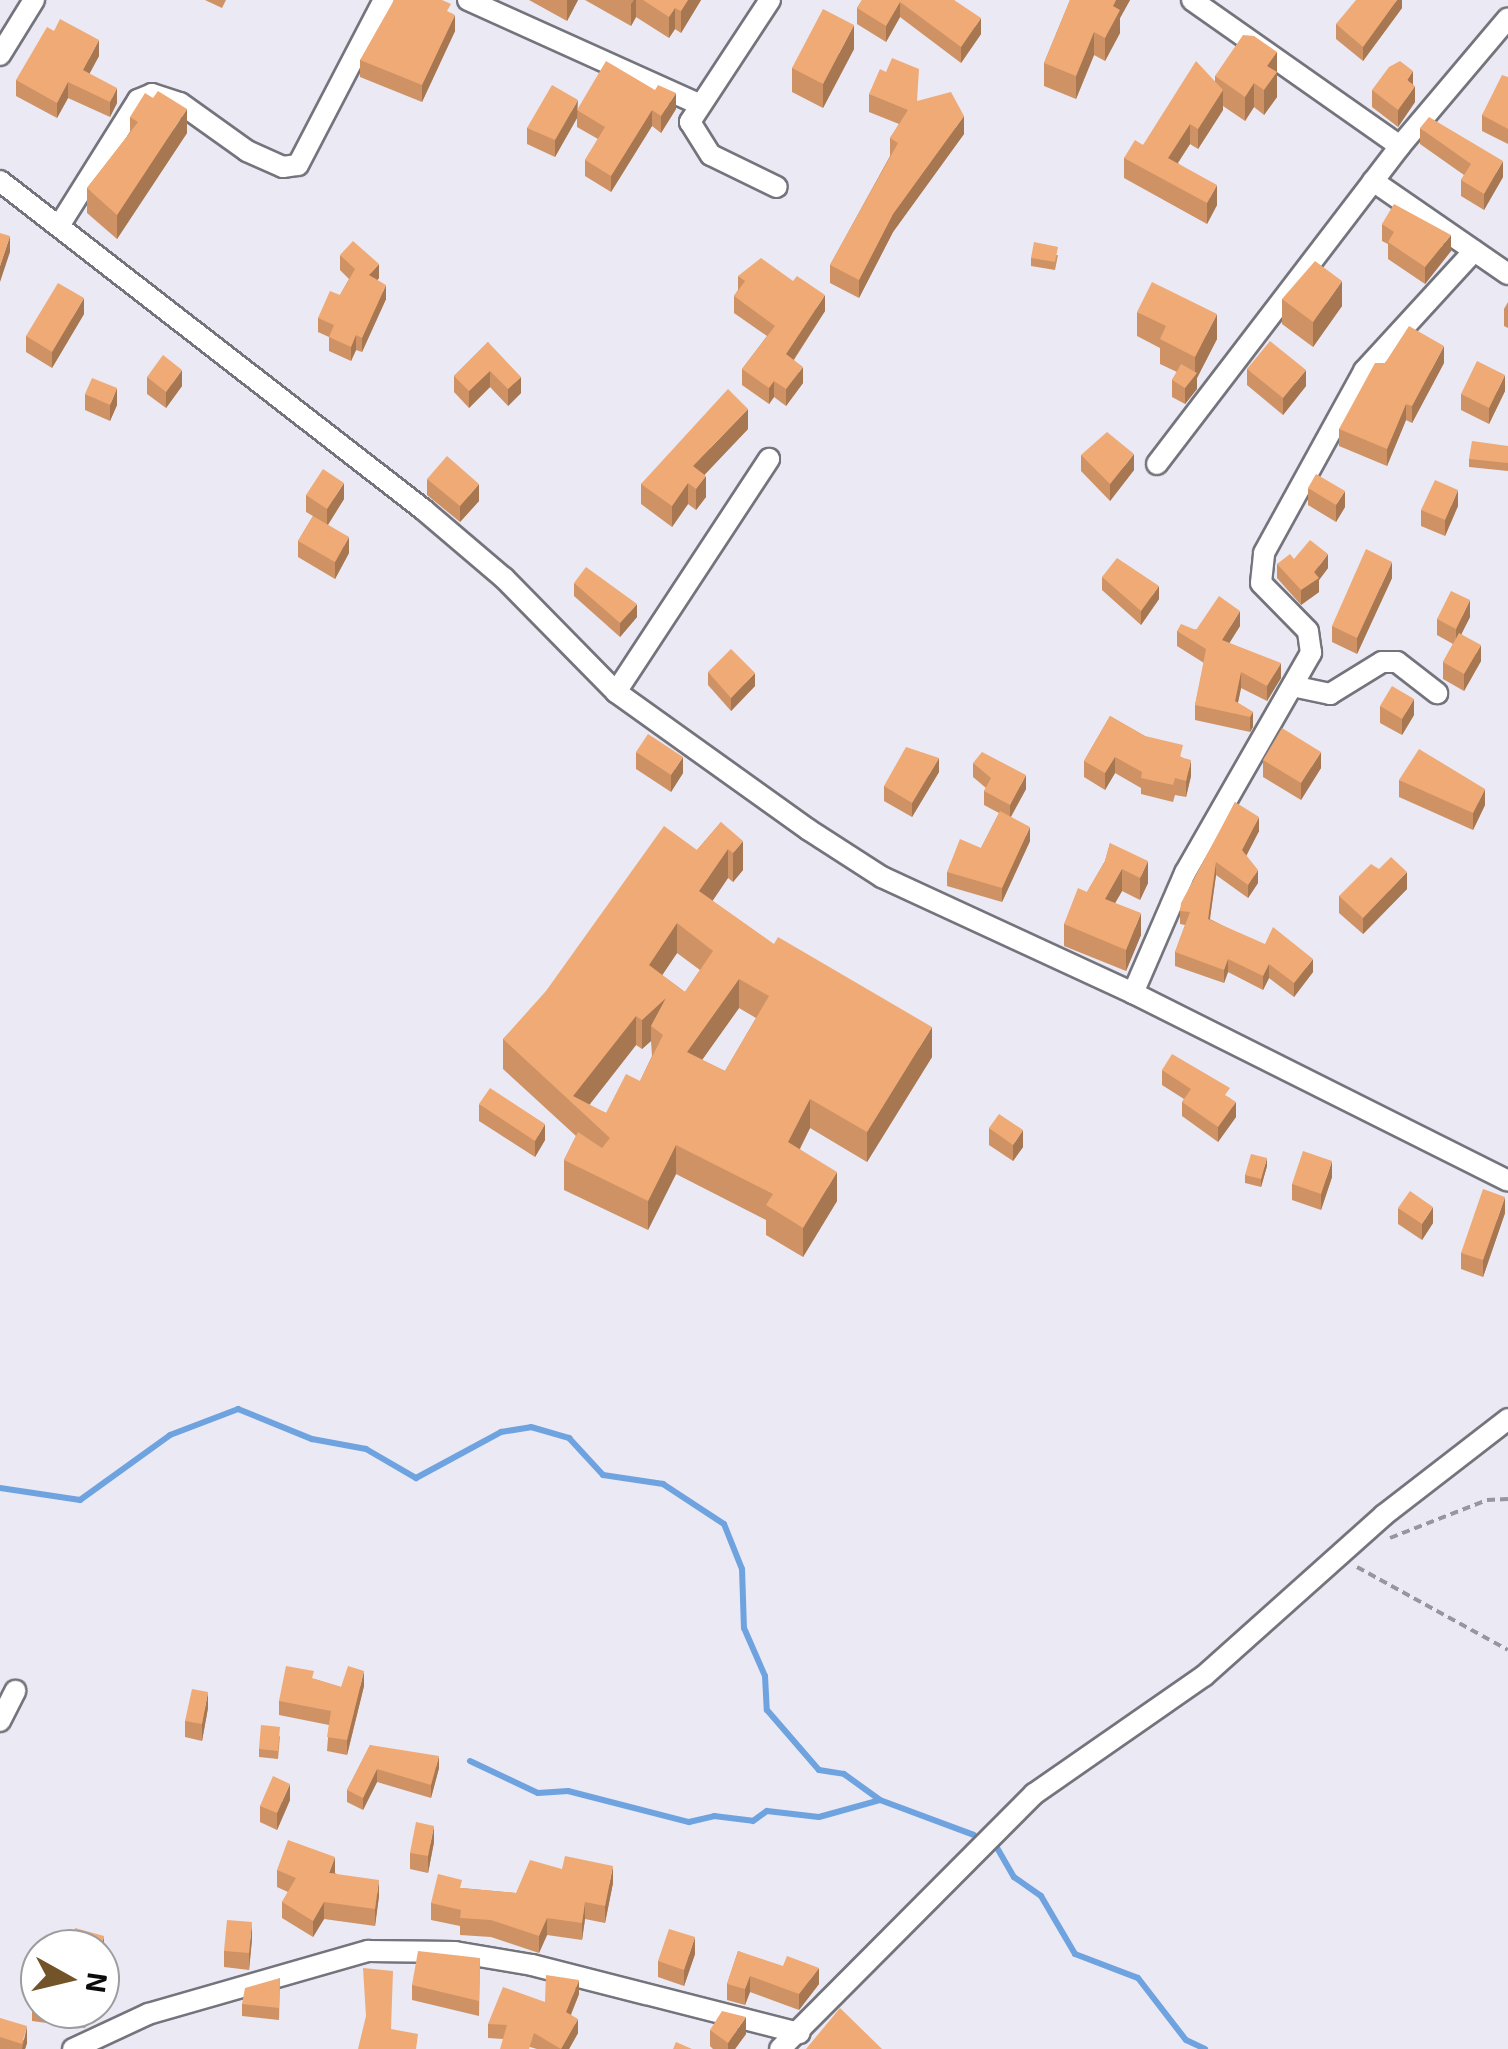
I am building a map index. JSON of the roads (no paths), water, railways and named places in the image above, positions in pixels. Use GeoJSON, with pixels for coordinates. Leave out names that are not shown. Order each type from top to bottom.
{"type":"FeatureCollection","features":[{"type":"Feature","properties":{"kind":"street"},"geometry":{"type":"LineString","coordinates":[[0,55],[34,0]]}},
{"type":"Feature","properties":{"kind":"street"},"geometry":{"type":"LineString","coordinates":[[59,226],[138,100],[152,94],[180,103],[247,151],[283,167],[298,165],[384,0]]}},
{"type":"Feature","properties":{"kind":"street"},"geometry":{"type":"LineString","coordinates":[[468,0],[698,104]]}},
{"type":"Feature","properties":{"kind":"street"},"geometry":{"type":"LineString","coordinates":[[1192,0],[1400,146]]}},
{"type":"Feature","properties":{"kind":"street"},"geometry":{"type":"LineString","coordinates":[[763,2],[690,122],[696,141],[777,187]]}},
{"type":"Feature","properties":{"kind":"street"},"geometry":{"type":"LineString","coordinates":[[1158,464],[1400,146],[1508,18]]}},
{"type":"Feature","properties":{"kind":"street"},"geometry":{"type":"LineString","coordinates":[[1373,181],[1508,274]]}},
{"type":"Feature","properties":{"kind":"street"},"geometry":{"type":"LineString","coordinates":[[0,182],[424,510],[504,578],[616,692],[714,767],[882,877],[1133,993],[1508,1181]]}},
{"type":"Feature","properties":{"kind":"street"},"geometry":{"type":"LineString","coordinates":[[1133,993],[1184,873],[1297,686],[1312,641],[1261,583],[1264,554],[1364,371],[1474,251]]}},
{"type":"Feature","properties":{"kind":"street"},"geometry":{"type":"LineString","coordinates":[[616,692],[769,459]]}},
{"type":"Feature","properties":{"kind":"street"},"geometry":{"type":"LineString","coordinates":[[1297,686],[1330,694],[1382,662],[1397,662],[1438,693]]}},
{"type":"Feature","properties":{"kind":"street"},"geometry":{"type":"LineString","coordinates":[[780,2049],[894,1941],[995,1828],[1204,1676],[1342,1553],[1508,1419]]}},
{"type":"Feature","properties":{"kind":"street"},"geometry":{"type":"LineString","coordinates":[[0,1721],[15,1691]]}},
{"type":"Feature","properties":{"kind":"street"},"geometry":{"type":"LineString","coordinates":[[73,2049],[148,2014],[368,1951],[455,1952],[532,1964],[800,2032]]}},
{"type":"Feature","properties":{"kind":"waterway"},"geometry":{"type":"LineString","coordinates":[[0,1488],[80,1500],[170,1435],[238,1409],[312,1439],[366,1449],[416,1478],[501,1432],[531,1427],[569,1438],[603,1475],[663,1484],[724,1524],[742,1569],[744,1628],[765,1676],[767,1710],[819,1770],[844,1774],[880,1800]]}},
{"type":"Feature","properties":{"kind":"waterway"},"geometry":{"type":"LineString","coordinates":[[470,1761],[538,1793],[568,1791],[689,1822],[714,1816],[753,1821],[767,1811],[819,1817],[880,1800],[974,1835]]}},
{"type":"Feature","properties":{"kind":"waterway"},"geometry":{"type":"LineString","coordinates":[[996,1846],[1014,1877],[1041,1896],[1075,1954],[1138,1978],[1186,2040],[1205,2049]]}}]}
